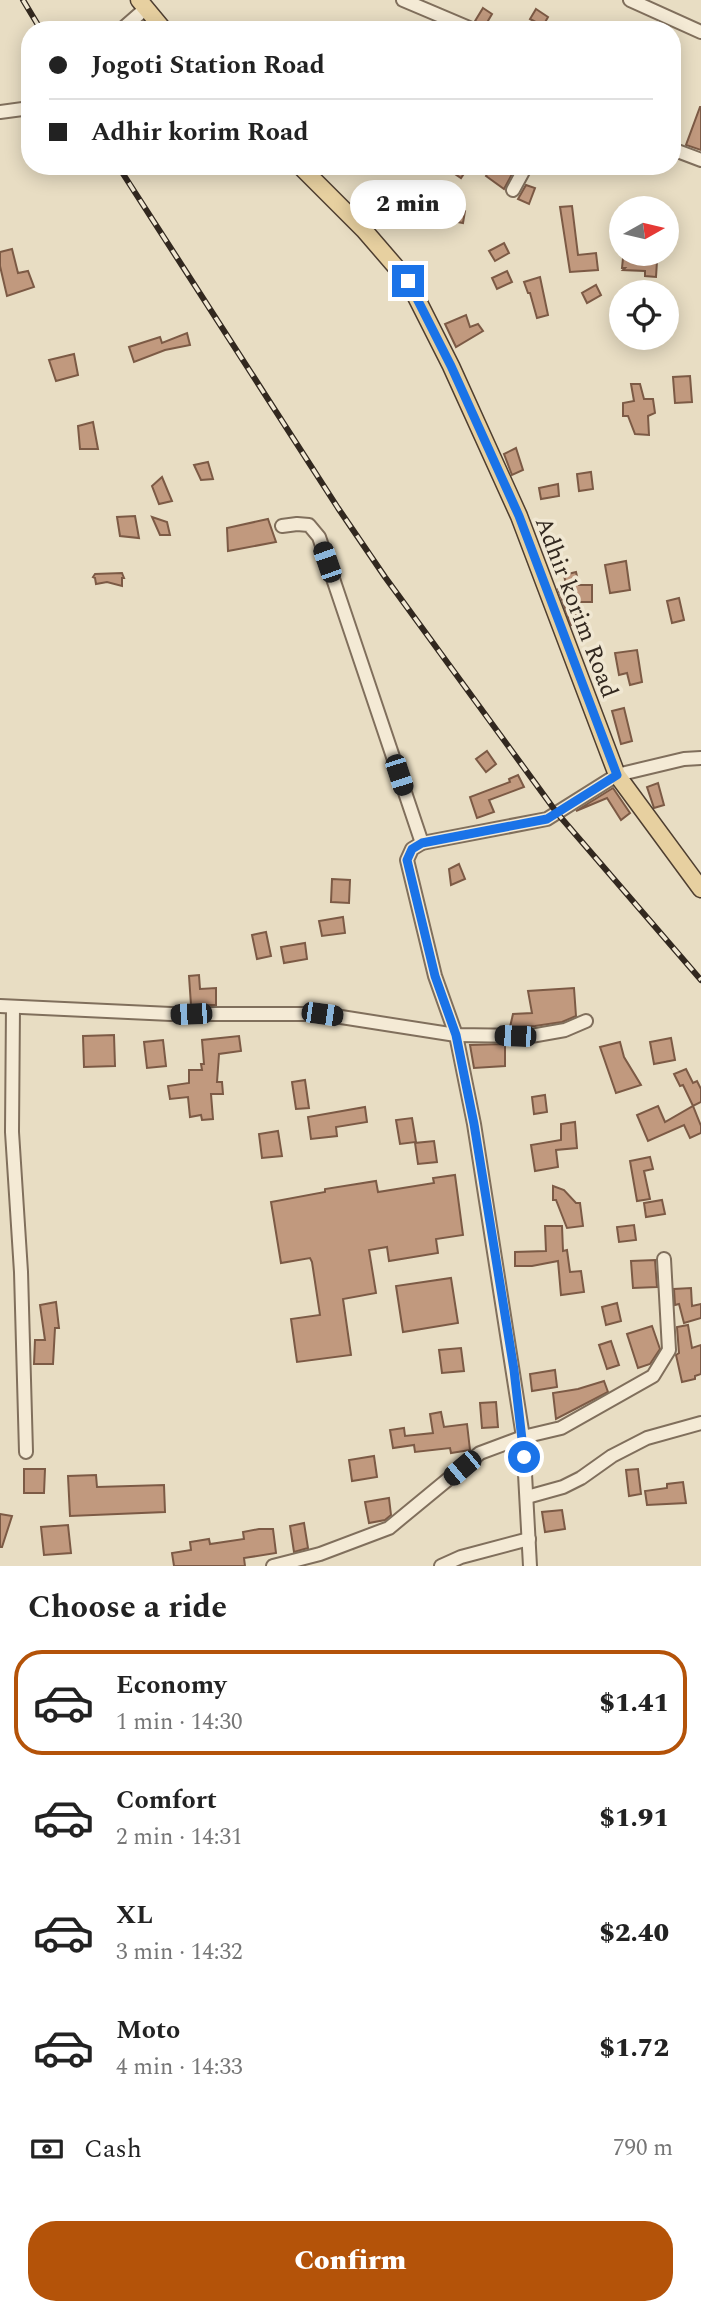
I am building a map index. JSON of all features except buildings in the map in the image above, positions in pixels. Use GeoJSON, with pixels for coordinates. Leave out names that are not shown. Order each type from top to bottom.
{"type":"FeatureCollection","features":[{"type":"Feature","properties":{"kind":"main road"},"geometry":{"type":"LineString","coordinates":[[142,5],[156,21]]}},
{"type":"Feature","properties":{"kind":"main road","name":"Adhir korim Road"},"geometry":{"type":"LineString","coordinates":[[309,175],[364,230],[408,281],[451,366],[519,516],[617,775],[701,889]]}},
{"type":"Feature","properties":{"kind":"street"},"geometry":{"type":"LineString","coordinates":[[403,0],[453,21]]}},
{"type":"Feature","properties":{"kind":"street"},"geometry":{"type":"LineString","coordinates":[[630,0],[677,21]]}},
{"type":"Feature","properties":{"kind":"street"},"geometry":{"type":"LineString","coordinates":[[129,21],[142,5]]}},
{"type":"Feature","properties":{"kind":"street"},"geometry":{"type":"LineString","coordinates":[[681,23],[701,32]]}},
{"type":"Feature","properties":{"kind":"street"},"geometry":{"type":"LineString","coordinates":[[0,113],[21,110]]}},
{"type":"Feature","properties":{"kind":"street"},"geometry":{"type":"LineString","coordinates":[[681,152],[701,160]]}},
{"type":"Feature","properties":{"kind":"street"},"geometry":{"type":"LineString","coordinates":[[513,190],[521,175]]}},
{"type":"Feature","properties":{"kind":"street"},"geometry":{"type":"LineString","coordinates":[[282,526],[309,525],[319,537],[422,843]]}},
{"type":"Feature","properties":{"kind":"street"},"geometry":{"type":"LineString","coordinates":[[530,1566],[523,1437],[477,1138],[456,1035],[435,976],[407,860],[412,849],[422,843],[547,819],[617,775],[684,758],[701,758]]}},
{"type":"Feature","properties":{"kind":"street"},"geometry":{"type":"LineString","coordinates":[[26,1452],[21,1272],[6,1006],[171,1014],[322,1014],[456,1035],[531,1036],[565,1030],[586,1021]]}},
{"type":"Feature","properties":{"kind":"street"},"geometry":{"type":"LineString","coordinates":[[273,1566],[320,1555],[389,1528],[480,1453],[523,1437],[561,1428],[653,1376],[669,1350],[664,1259]]}},
{"type":"Feature","properties":{"kind":"street"},"geometry":{"type":"LineString","coordinates":[[527,1497],[563,1487],[612,1456],[648,1438],[701,1423]]}},
{"type":"Feature","properties":{"kind":"street"},"geometry":{"type":"LineString","coordinates":[[441,1566],[461,1557],[529,1539]]}},
{"type":"Feature","properties":{"kind":"railway"},"geometry":{"type":"LineString","coordinates":[[23,0],[36,21]]}},
{"type":"Feature","properties":{"kind":"railway"},"geometry":{"type":"LineString","coordinates":[[124,175],[385,577],[557,813],[701,980]]}},
{"type":"Feature","properties":{"kind":"route"},"geometry":{"type":"LineString","coordinates":[[408,281],[451,366],[519,516],[617,775],[547,819],[422,843],[412,849],[407,860],[435,976],[456,1035],[474,1124],[514,1370],[524,1457]]}}]}
